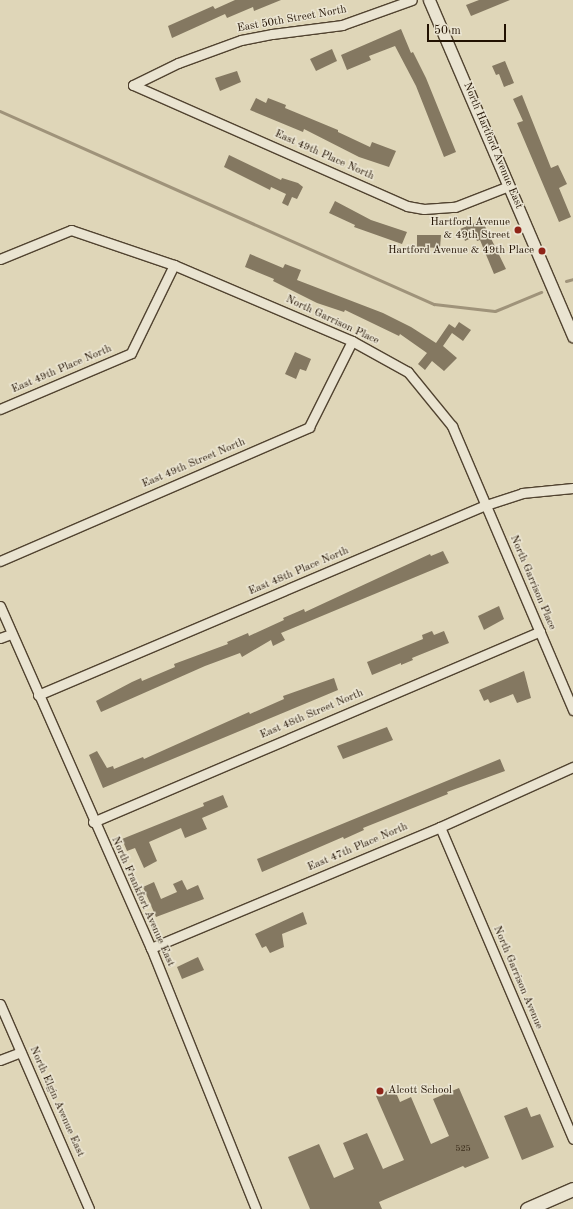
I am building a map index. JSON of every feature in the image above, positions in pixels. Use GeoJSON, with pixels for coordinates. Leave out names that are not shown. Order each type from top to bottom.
{"type":"FeatureCollection","features":[{"type":"Feature","properties":{"kind":"main road"},"geometry":{"type":"LineString","coordinates":[[527,1209],[573,1189]]}},
{"type":"Feature","properties":{"kind":"street","name":"East 50th Street North"},"geometry":{"type":"LineString","coordinates":[[133,85],[178,63],[241,40],[272,34],[342,25],[412,0]]}},
{"type":"Feature","properties":{"kind":"street","name":"North Hartford Avenue East"},"geometry":{"type":"LineString","coordinates":[[429,0],[573,336]]}},
{"type":"Feature","properties":{"kind":"street","name":"East 49th Place North"},"geometry":{"type":"LineString","coordinates":[[133,85],[407,206],[424,209],[456,207],[509,186]]}},
{"type":"Feature","properties":{"kind":"street","name":"North Garrison Place"},"geometry":{"type":"LineString","coordinates":[[0,259],[71,230],[174,265],[352,341],[408,372],[452,426],[573,710]]}},
{"type":"Feature","properties":{"kind":"street","name":"East 49th Place North"},"geometry":{"type":"LineString","coordinates":[[0,409],[131,353],[174,265]]}},
{"type":"Feature","properties":{"kind":"street","name":"East 49th Street North"},"geometry":{"type":"LineString","coordinates":[[0,561],[309,427],[352,341]]}},
{"type":"Feature","properties":{"kind":"street","name":"East 48th Place North"},"geometry":{"type":"LineString","coordinates":[[38,695],[486,505],[522,493],[573,488]]}},
{"type":"Feature","properties":{"kind":"street","name":"North Frankfort Avenue East"},"geometry":{"type":"LineString","coordinates":[[0,606],[93,822],[150,948],[256,1209]]}},
{"type":"Feature","properties":{"kind":"street","name":"East 48th Street North"},"geometry":{"type":"LineString","coordinates":[[93,822],[540,631]]}},
{"type":"Feature","properties":{"kind":"street"},"geometry":{"type":"LineString","coordinates":[[0,638],[11,634]]}},
{"type":"Feature","properties":{"kind":"street","name":"East 47th Place North"},"geometry":{"type":"LineString","coordinates":[[150,948],[440,827],[573,767]]}},
{"type":"Feature","properties":{"kind":"street","name":"North Garrison Avenue"},"geometry":{"type":"LineString","coordinates":[[440,827],[573,1139]]}},
{"type":"Feature","properties":{"kind":"street","name":"North Elgin Avenue East"},"geometry":{"type":"LineString","coordinates":[[0,1004],[89,1209]]}},
{"type":"Feature","properties":{"kind":"street"},"geometry":{"type":"LineString","coordinates":[[0,1060],[21,1052]]}},
{"type":"Feature","properties":{"kind":"building"},"geometry":{"type":"Polygon","coordinates":[[[235,0],[281,0],[254,11],[253,7],[227,18],[225,14],[172,38],[168,26],[213,6],[215,9],[235,0]]]}},
{"type":"Feature","properties":{"kind":"building"},"geometry":{"type":"Polygon","coordinates":[[[479,0],[510,0],[471,16],[466,5],[479,0]]]}},
{"type":"Feature","properties":{"kind":"building"},"geometry":{"type":"Polygon","coordinates":[[[401,29],[411,53],[413,52],[426,78],[456,152],[444,157],[416,86],[395,46],[369,56],[371,60],[347,70],[341,55],[401,29]]]}},
{"type":"Feature","properties":{"kind":"building"},"geometry":{"type":"Polygon","coordinates":[[[332,49],[337,61],[316,71],[310,59],[332,49]]]}},
{"type":"Feature","properties":{"kind":"building"},"geometry":{"type":"Polygon","coordinates":[[[505,61],[514,83],[504,87],[499,74],[496,75],[492,66],[505,61]]]}},
{"type":"Feature","properties":{"kind":"building"},"geometry":{"type":"Polygon","coordinates":[[[237,71],[241,82],[220,91],[215,78],[237,71]]]}},
{"type":"Feature","properties":{"kind":"building"},"geometry":{"type":"Polygon","coordinates":[[[522,95],[551,168],[558,165],[567,184],[559,188],[571,217],[559,222],[517,123],[523,121],[513,99],[522,95]]]}},
{"type":"Feature","properties":{"kind":"building"},"geometry":{"type":"Polygon","coordinates":[[[256,98],[266,103],[268,98],[286,105],[285,108],[338,130],[338,132],[370,147],[372,142],[396,151],[389,167],[359,157],[304,129],[303,132],[250,110],[256,98]]]}},
{"type":"Feature","properties":{"kind":"building"},"geometry":{"type":"Polygon","coordinates":[[[229,155],[281,180],[282,178],[298,183],[303,187],[297,199],[292,197],[288,206],[282,203],[286,194],[271,187],[270,190],[224,167],[229,155]]]}},
{"type":"Feature","properties":{"kind":"building"},"geometry":{"type":"Polygon","coordinates":[[[335,201],[371,220],[407,232],[402,244],[354,227],[355,225],[329,213],[335,201]]]}},
{"type":"Feature","properties":{"kind":"building"},"geometry":{"type":"Polygon","coordinates":[[[482,220],[506,269],[494,274],[480,240],[477,241],[475,236],[465,241],[460,229],[482,220]]]}},
{"type":"Feature","properties":{"kind":"building"},"geometry":{"type":"Polygon","coordinates":[[[417,235],[441,235],[440,248],[417,247],[417,235]]]}},
{"type":"Feature","properties":{"kind":"building"},"geometry":{"type":"Polygon","coordinates":[[[250,254],[283,268],[285,264],[301,270],[297,280],[383,313],[411,327],[436,343],[449,324],[455,328],[459,322],[471,330],[463,341],[452,333],[443,346],[457,358],[444,371],[432,361],[425,370],[418,364],[427,353],[400,334],[399,336],[345,310],[344,312],[317,303],[273,281],[274,279],[245,267],[250,254]]]}},
{"type":"Feature","properties":{"kind":"building"},"geometry":{"type":"Polygon","coordinates":[[[295,352],[311,359],[306,371],[300,369],[296,379],[285,374],[295,352]]]}},
{"type":"Feature","properties":{"kind":"building"},"geometry":{"type":"Polygon","coordinates":[[[443,551],[449,563],[281,633],[285,640],[273,646],[271,640],[242,657],[240,653],[205,666],[101,712],[96,701],[141,678],[142,681],[175,667],[174,664],[228,644],[227,642],[248,633],[249,636],[284,620],[283,618],[304,609],[305,612],[430,554],[431,556],[443,551]]]}},
{"type":"Feature","properties":{"kind":"building"},"geometry":{"type":"Polygon","coordinates":[[[499,606],[504,619],[484,630],[478,616],[499,606]]]}},
{"type":"Feature","properties":{"kind":"building"},"geometry":{"type":"Polygon","coordinates":[[[432,631],[434,635],[444,631],[449,643],[412,658],[413,660],[401,665],[401,663],[372,675],[367,662],[423,639],[422,635],[432,631]]]}},
{"type":"Feature","properties":{"kind":"building"},"geometry":{"type":"Polygon","coordinates":[[[524,671],[531,698],[517,703],[513,694],[490,703],[488,699],[484,701],[479,690],[524,671]]]}},
{"type":"Feature","properties":{"kind":"building"},"geometry":{"type":"Polygon","coordinates":[[[334,678],[338,690],[103,788],[89,755],[97,751],[107,768],[113,766],[114,769],[143,757],[144,759],[249,712],[250,714],[284,699],[283,696],[334,678]]]}},
{"type":"Feature","properties":{"kind":"building"},"geometry":{"type":"Polygon","coordinates":[[[387,727],[393,740],[343,759],[337,746],[387,727]]]}},
{"type":"Feature","properties":{"kind":"building"},"geometry":{"type":"Polygon","coordinates":[[[500,759],[505,771],[447,792],[448,794],[363,828],[364,830],[344,839],[343,837],[262,872],[257,859],[500,759]]]}},
{"type":"Feature","properties":{"kind":"building"},"geometry":{"type":"Polygon","coordinates":[[[223,795],[228,807],[202,818],[207,829],[185,838],[181,828],[149,842],[157,861],[144,868],[135,848],[127,851],[122,839],[204,806],[203,803],[223,795]]]}},
{"type":"Feature","properties":{"kind":"building"},"geometry":{"type":"Polygon","coordinates":[[[182,880],[187,890],[198,885],[204,899],[156,917],[143,887],[154,882],[161,899],[177,892],[173,884],[182,880]]]}},
{"type":"Feature","properties":{"kind":"building"},"geometry":{"type":"Polygon","coordinates":[[[303,912],[307,924],[282,934],[284,947],[270,953],[266,946],[262,948],[255,934],[303,912]]]}},
{"type":"Feature","properties":{"kind":"building"},"geometry":{"type":"Polygon","coordinates":[[[198,957],[204,970],[182,979],[177,967],[198,957]]]}},
{"type":"Feature","properties":{"kind":"building"},"geometry":{"type":"Polygon","coordinates":[[[394,1088],[400,1102],[411,1097],[431,1144],[449,1136],[433,1099],[459,1088],[489,1158],[465,1168],[463,1166],[379,1202],[382,1209],[310,1209],[288,1157],[319,1144],[334,1178],[354,1169],[343,1143],[367,1133],[383,1169],[404,1160],[376,1096],[394,1088]]]}},
{"type":"Feature","properties":{"kind":"building"},"geometry":{"type":"Polygon","coordinates":[[[527,1107],[531,1117],[540,1114],[554,1147],[522,1160],[504,1116],[527,1107]]]}},
{"type":"Feature","properties":{"kind":"waterway"},"geometry":{"type":"LineString","coordinates":[[0,111],[434,304],[495,311],[541,292]]}},
{"type":"Feature","properties":{"kind":"waterway"},"geometry":{"type":"LineString","coordinates":[[566,281],[573,279]]}},
{"type":"Feature","properties":{"kind":"place","name":"Hartford Avenue & 49th Street"},"geometry":{"type":"Point","coordinates":[518,230]}},
{"type":"Feature","properties":{"kind":"place","name":"Hartford Avenue & 49th Place"},"geometry":{"type":"Point","coordinates":[542,251]}},
{"type":"Feature","properties":{"kind":"place","name":"Alcott School"},"geometry":{"type":"Point","coordinates":[380,1091]}}]}
